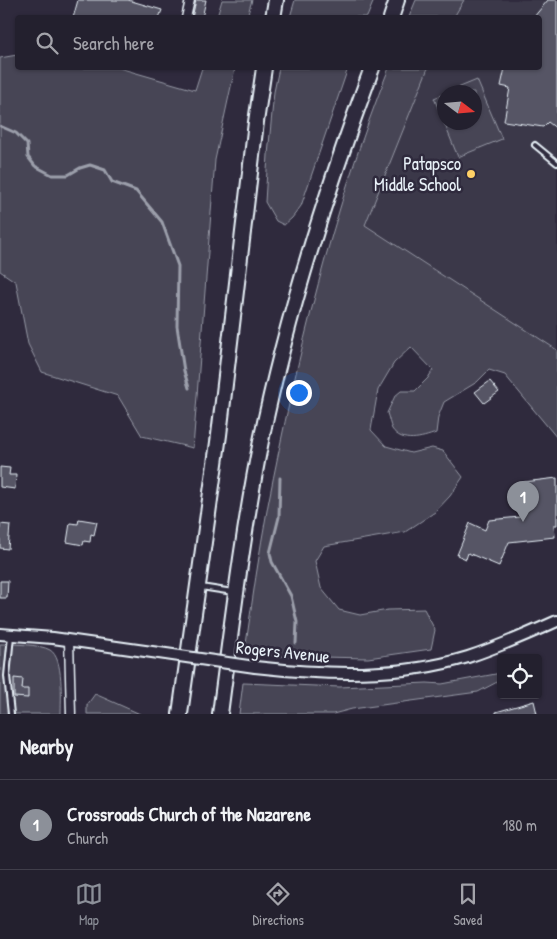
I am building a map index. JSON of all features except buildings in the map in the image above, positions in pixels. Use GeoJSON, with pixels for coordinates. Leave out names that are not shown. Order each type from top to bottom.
{"type":"FeatureCollection","features":[{"type":"Feature","properties":{"kind":"highway"},"geometry":{"type":"LineString","coordinates":[[274,15],[276,0]]}},
{"type":"Feature","properties":{"kind":"highway"},"geometry":{"type":"LineString","coordinates":[[391,15],[396,0]]}},
{"type":"Feature","properties":{"kind":"highway"},"geometry":{"type":"LineString","coordinates":[[180,714],[219,435],[264,70]]}},
{"type":"Feature","properties":{"kind":"highway"},"geometry":{"type":"LineString","coordinates":[[220,714],[236,592],[262,440],[285,340],[317,228],[371,70]]}},
{"type":"Feature","properties":{"kind":"main road","name":"Rogers Avenue"},"geometry":{"type":"LineString","coordinates":[[0,634],[69,640],[255,667],[334,674],[405,669],[467,657],[500,646],[557,621]]}},
{"type":"Feature","properties":{"kind":"street"},"geometry":{"type":"LineString","coordinates":[[187,15],[190,0]]}},
{"type":"Feature","properties":{"kind":"street"},"geometry":{"type":"LineString","coordinates":[[69,640],[70,714]]}},
{"type":"Feature","properties":{"kind":"lane"},"geometry":{"type":"LineString","coordinates":[[535,145],[557,163]]}},
{"type":"Feature","properties":{"kind":"lane"},"geometry":{"type":"LineString","coordinates":[[198,587],[236,592]]}},
{"type":"Feature","properties":{"kind":"lane"},"geometry":{"type":"LineString","coordinates":[[11,634],[7,676],[11,714]]}},
{"type":"Feature","properties":{"kind":"shaded area"},"geometry":{"type":"Polygon","coordinates":[[[222,0],[252,0],[248,15],[218,15],[222,0]]]}},
{"type":"Feature","properties":{"kind":"shaded area"},"geometry":{"type":"Polygon","coordinates":[[[295,0],[374,0],[368,15],[291,15],[295,0]]]}},
{"type":"Feature","properties":{"kind":"shaded area"},"geometry":{"type":"Polygon","coordinates":[[[416,0],[464,0],[455,15],[410,15],[416,0]]]}},
{"type":"Feature","properties":{"kind":"shaded area","name":"Patapsco Middle School"},"geometry":{"type":"Polygon","coordinates":[[[464,0],[557,0],[557,350],[365,225],[427,70],[542,70],[542,15],[455,15],[464,0]]]}},
{"type":"Feature","properties":{"kind":"shaded area"},"geometry":{"type":"Polygon","coordinates":[[[15,55],[15,70],[126,70],[195,90],[201,70],[235,70],[215,160],[193,448],[142,436],[118,396],[42,372],[28,344],[16,282],[0,271],[0,58],[15,55]]]}},
{"type":"Feature","properties":{"kind":"shaded area"},"geometry":{"type":"Polygon","coordinates":[[[279,70],[347,70],[301,206],[284,225],[276,221],[265,202],[274,92],[279,70]]]}},
{"type":"Feature","properties":{"kind":"shaded area"},"geometry":{"type":"Polygon","coordinates":[[[388,70],[427,70],[365,225],[557,350],[557,438],[505,375],[489,370],[477,382],[444,402],[438,417],[436,433],[425,437],[412,438],[401,437],[396,434],[392,429],[387,413],[395,396],[401,391],[415,391],[433,370],[411,347],[394,363],[378,390],[371,430],[386,446],[411,453],[432,448],[443,451],[463,477],[450,496],[435,512],[405,532],[324,546],[315,561],[321,588],[339,610],[360,615],[388,610],[424,609],[435,630],[431,649],[368,658],[275,656],[245,651],[268,505],[291,394],[318,284],[369,121],[388,70]]]}},
{"type":"Feature","properties":{"kind":"shaded area"},"geometry":{"type":"Polygon","coordinates":[[[477,80],[479,85],[465,85],[477,80]]]}},
{"type":"Feature","properties":{"kind":"shaded area"},"geometry":{"type":"Polygon","coordinates":[[[482,92],[502,139],[458,157],[447,130],[482,130],[482,92]]]}},
{"type":"Feature","properties":{"kind":"shaded area"},"geometry":{"type":"Polygon","coordinates":[[[0,644],[40,647],[50,650],[54,654],[60,670],[61,714],[0,714],[0,644]]]}},
{"type":"Feature","properties":{"kind":"shaded area"},"geometry":{"type":"Polygon","coordinates":[[[497,674],[497,682],[478,692],[352,709],[333,714],[239,714],[243,683],[340,687],[442,684],[497,674]]]}},
{"type":"Feature","properties":{"kind":"shaded area"},"geometry":{"type":"Polygon","coordinates":[[[95,694],[140,714],[87,714],[87,705],[95,694]]]}},
{"type":"Feature","properties":{"kind":"waterway"},"geometry":{"type":"LineString","coordinates":[[0,126],[16,133],[27,144],[28,157],[35,166],[52,175],[68,175],[90,165],[105,170],[112,182],[136,191],[162,222],[178,266],[177,326],[184,371],[189,388]]}},
{"type":"Feature","properties":{"kind":"waterway"},"geometry":{"type":"LineString","coordinates":[[280,478],[279,517],[270,553],[272,562],[291,596],[297,622],[296,643]]}},
{"type":"Feature","properties":{"kind":"place","name":"Patapsco Middle School"},"geometry":{"type":"Point","coordinates":[471,174]}},
{"type":"Feature","properties":{"kind":"place","name":"Crossroads Church of the Nazarene"},"geometry":{"type":"Point","coordinates":[523,522]}}]}
